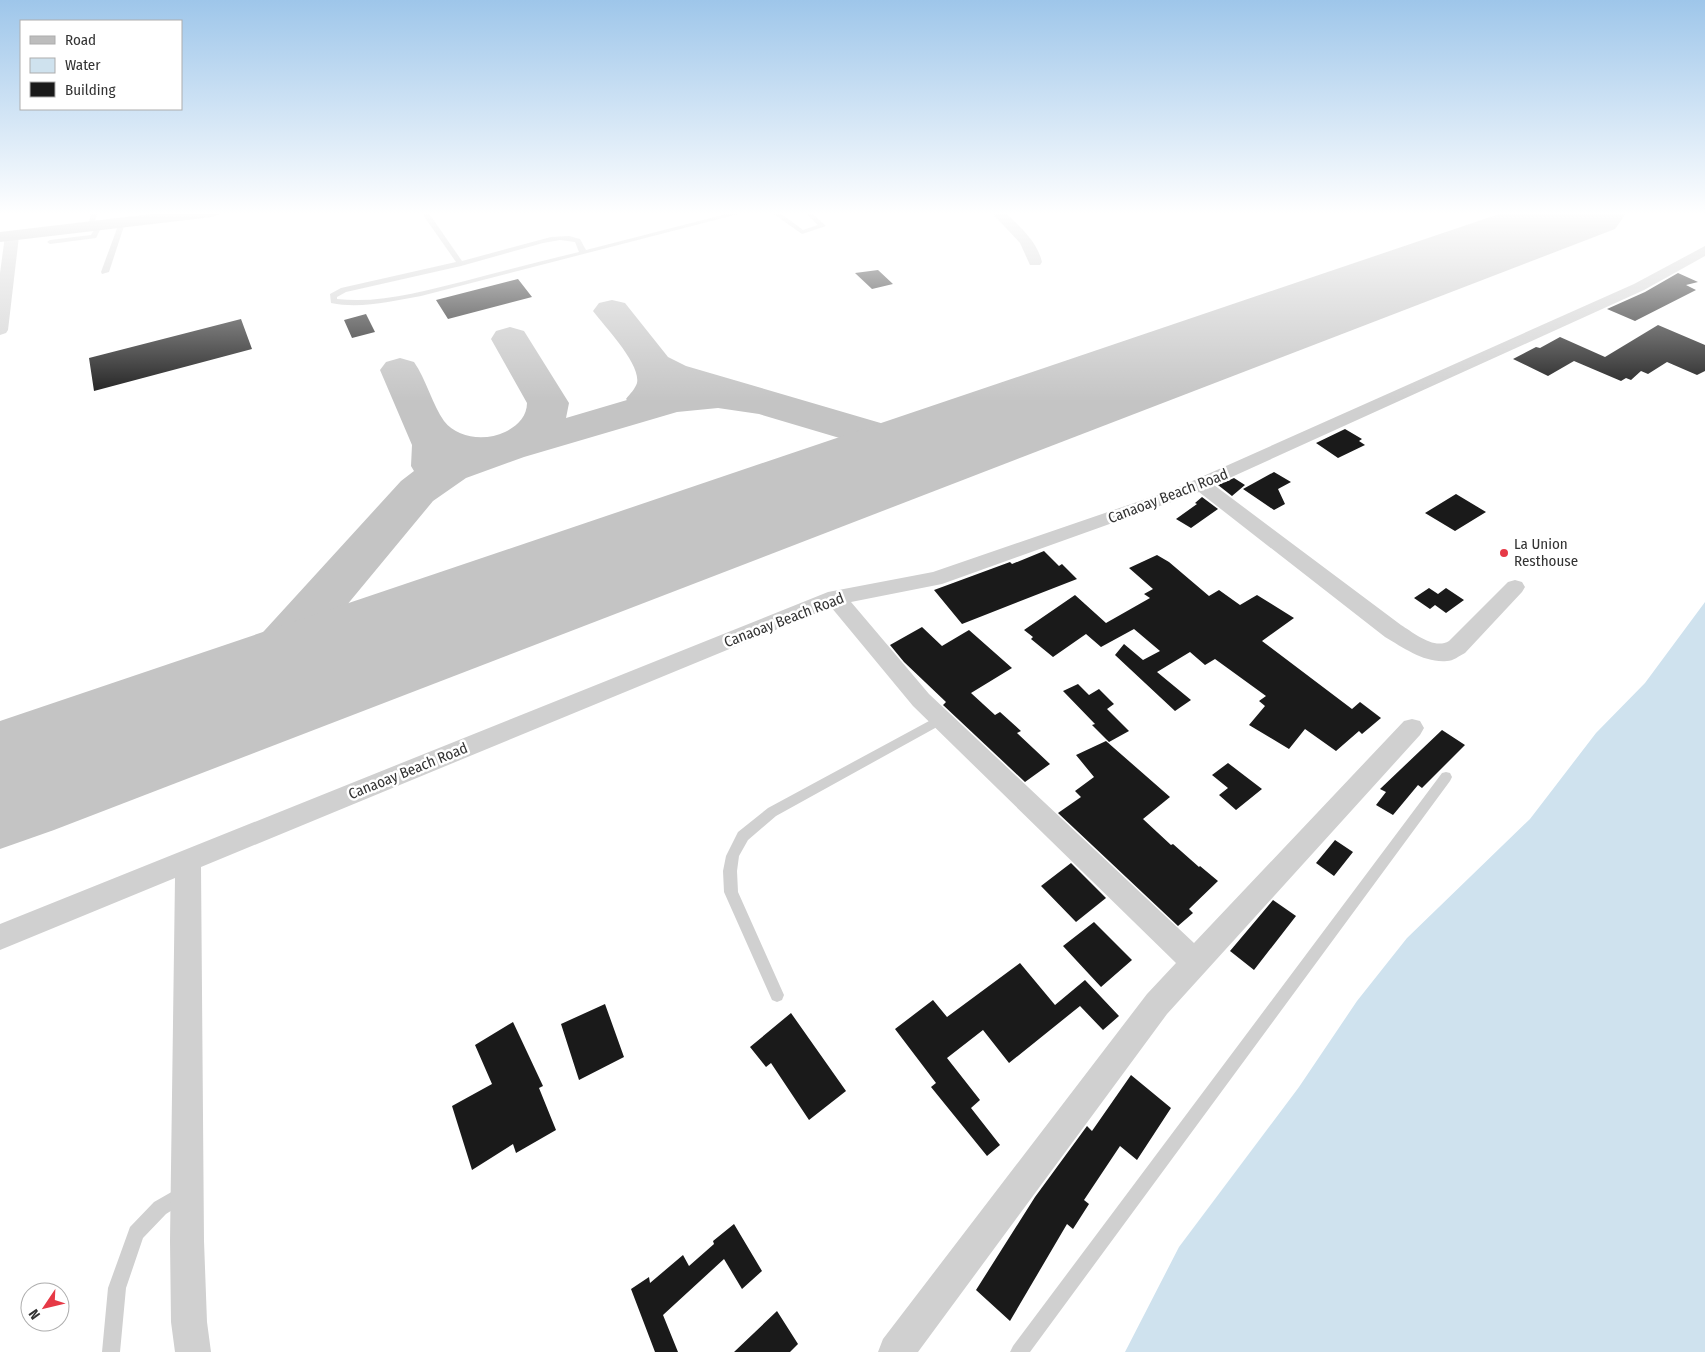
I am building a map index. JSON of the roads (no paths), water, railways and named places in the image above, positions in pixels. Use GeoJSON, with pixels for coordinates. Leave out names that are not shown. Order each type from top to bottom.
{"type":"FeatureCollection","features":[{"type":"Feature","properties":{"kind":"street"},"geometry":{"type":"LineString","coordinates":[[0,330],[3,275]]}},
{"type":"Feature","properties":{"kind":"street","name":"Canaoay Beach Road"},"geometry":{"type":"LineString","coordinates":[[0,938],[835,597],[935,579],[1202,485],[1639,287],[1660,275]]}},
{"type":"Feature","properties":{"kind":"street"},"geometry":{"type":"LineString","coordinates":[[1202,485],[1392,631],[1423,649],[1447,654],[1457,647],[1515,587]]}},
{"type":"Feature","properties":{"kind":"street"},"geometry":{"type":"LineString","coordinates":[[835,597],[921,700],[1194,962]]}},
{"type":"Feature","properties":{"kind":"street"},"geometry":{"type":"LineString","coordinates":[[896,1352],[1157,1004],[1412,728]]}},
{"type":"Feature","properties":{"kind":"street"},"geometry":{"type":"LineString","coordinates":[[188,861],[187,1190],[190,1322],[193,1352]]}},
{"type":"Feature","properties":{"kind":"lane"},"geometry":{"type":"LineString","coordinates":[[411,275],[344,290],[333,296],[334,301],[350,303],[420,294],[442,294],[496,282],[506,275]]}},
{"type":"Feature","properties":{"kind":"lane"},"geometry":{"type":"LineString","coordinates":[[777,995],[731,892],[730,871],[733,856],[743,836],[772,812],[942,719]]}},
{"type":"Feature","properties":{"kind":"lane"},"geometry":{"type":"LineString","coordinates":[[1019,1352],[1446,778]]}},
{"type":"Feature","properties":{"kind":"lane"},"geometry":{"type":"LineString","coordinates":[[111,1352],[117,1288],[136,1233],[160,1208],[187,1190]]}},
{"type":"Feature","properties":{"kind":"water"},"geometry":{"type":"Polygon","coordinates":[[[1705,602],[1705,1352],[1125,1352],[1179,1247],[1299,1087],[1357,1001],[1407,938],[1530,819],[1596,733],[1645,683],[1705,602]]]}},
{"type":"Feature","properties":{"kind":"place","name":"La Union Resthouse"},"geometry":{"type":"Point","coordinates":[1504,553]}}]}
